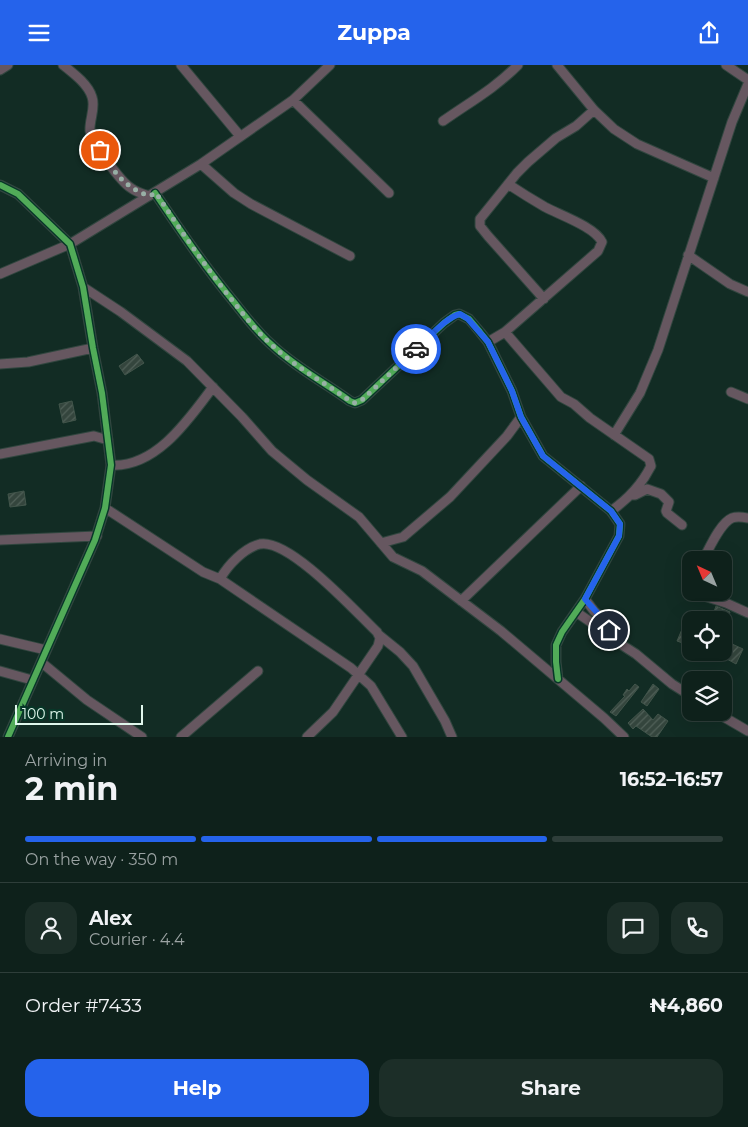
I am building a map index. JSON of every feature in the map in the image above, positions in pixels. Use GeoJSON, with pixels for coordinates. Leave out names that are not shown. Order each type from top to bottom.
{"type":"FeatureCollection","features":[{"type":"Feature","properties":{"kind":"street"},"geometry":{"type":"LineString","coordinates":[[0,69],[8,65]]}},
{"type":"Feature","properties":{"kind":"street"},"geometry":{"type":"LineString","coordinates":[[63,65],[85,85],[92,96],[93,106],[90,130],[94,141],[125,184],[131,189],[152,194],[218,283],[255,328],[272,345],[291,361],[350,401],[355,403],[362,400],[444,323],[455,315],[460,314],[468,319],[488,342],[512,391],[521,417],[543,456],[611,511],[620,524],[619,536],[585,599],[562,631],[556,645],[558,679]]}},
{"type":"Feature","properties":{"kind":"street"},"geometry":{"type":"LineString","coordinates":[[181,65],[240,136]]}},
{"type":"Feature","properties":{"kind":"street"},"geometry":{"type":"LineString","coordinates":[[0,274],[70,244],[201,164],[293,99],[330,65]]}},
{"type":"Feature","properties":{"kind":"street"},"geometry":{"type":"LineString","coordinates":[[443,121],[465,105],[484,95],[518,65]]}},
{"type":"Feature","properties":{"kind":"street"},"geometry":{"type":"LineString","coordinates":[[557,65],[594,110],[614,129],[637,144],[714,178]]}},
{"type":"Feature","properties":{"kind":"street"},"geometry":{"type":"LineString","coordinates":[[726,65],[748,80]]}},
{"type":"Feature","properties":{"kind":"street"},"geometry":{"type":"LineString","coordinates":[[614,435],[640,393],[658,350],[732,122],[748,84]]}},
{"type":"Feature","properties":{"kind":"street"},"geometry":{"type":"LineString","coordinates":[[293,99],[357,164],[389,193]]}},
{"type":"Feature","properties":{"kind":"street"},"geometry":{"type":"LineString","coordinates":[[544,299],[488,236],[479,222],[482,215],[517,173],[556,138],[576,126],[594,110]]}},
{"type":"Feature","properties":{"kind":"street"},"geometry":{"type":"LineString","coordinates":[[201,164],[234,193],[251,204],[350,256]]}},
{"type":"Feature","properties":{"kind":"street"},"geometry":{"type":"LineString","coordinates":[[488,342],[505,332],[544,299],[598,251],[602,242],[600,237],[586,228],[547,208],[508,184]]}},
{"type":"Feature","properties":{"kind":"street"},"geometry":{"type":"LineString","coordinates":[[0,185],[18,194],[70,244],[83,287],[101,386],[111,465],[105,508],[97,535],[67,607],[32,680],[8,737]]}},
{"type":"Feature","properties":{"kind":"street"},"geometry":{"type":"LineString","coordinates":[[688,255],[730,284],[748,292]]}},
{"type":"Feature","properties":{"kind":"street"},"geometry":{"type":"LineString","coordinates":[[83,287],[121,312],[187,361],[242,417],[272,451],[307,480],[359,517],[393,557],[422,571],[501,631],[622,736]]}},
{"type":"Feature","properties":{"kind":"street"},"geometry":{"type":"LineString","coordinates":[[505,332],[561,397],[574,404],[590,418],[646,455],[651,462],[648,471],[630,495],[611,511]]}},
{"type":"Feature","properties":{"kind":"street"},"geometry":{"type":"LineString","coordinates":[[0,364],[28,362],[93,348]]}},
{"type":"Feature","properties":{"kind":"street"},"geometry":{"type":"LineString","coordinates":[[111,465],[124,466],[133,464],[159,447],[175,434],[213,387]]}},
{"type":"Feature","properties":{"kind":"street"},"geometry":{"type":"LineString","coordinates":[[731,393],[748,399]]}},
{"type":"Feature","properties":{"kind":"street"},"geometry":{"type":"LineString","coordinates":[[381,543],[403,537],[450,497],[508,436],[521,417]]}},
{"type":"Feature","properties":{"kind":"street"},"geometry":{"type":"LineString","coordinates":[[94,436],[106,425]]}},
{"type":"Feature","properties":{"kind":"street"},"geometry":{"type":"LineString","coordinates":[[0,454],[94,436],[108,440]]}},
{"type":"Feature","properties":{"kind":"street"},"geometry":{"type":"LineString","coordinates":[[461,601],[581,486]]}},
{"type":"Feature","properties":{"kind":"street"},"geometry":{"type":"LineString","coordinates":[[630,495],[635,495],[647,489],[661,494],[669,501],[667,513],[682,525]]}},
{"type":"Feature","properties":{"kind":"street"},"geometry":{"type":"LineString","coordinates":[[105,508],[203,571],[220,579],[337,658],[371,686],[402,737]]}},
{"type":"Feature","properties":{"kind":"street"},"geometry":{"type":"LineString","coordinates":[[708,551],[716,536],[731,518],[748,518]]}},
{"type":"Feature","properties":{"kind":"street"},"geometry":{"type":"LineString","coordinates":[[0,540],[97,535]]}},
{"type":"Feature","properties":{"kind":"street"},"geometry":{"type":"LineString","coordinates":[[220,579],[228,567],[246,551],[260,544],[287,552],[306,565],[413,666],[445,721],[452,737]]}},
{"type":"Feature","properties":{"kind":"street"},"geometry":{"type":"LineString","coordinates":[[585,599],[606,622],[609,630],[622,645],[682,690]]}},
{"type":"Feature","properties":{"kind":"street"},"geometry":{"type":"LineString","coordinates":[[720,601],[748,613]]}},
{"type":"Feature","properties":{"kind":"street"},"geometry":{"type":"LineString","coordinates":[[576,612],[592,623],[609,630]]}},
{"type":"Feature","properties":{"kind":"street"},"geometry":{"type":"LineString","coordinates":[[307,737],[333,712],[378,646],[379,635]]}},
{"type":"Feature","properties":{"kind":"street"},"geometry":{"type":"LineString","coordinates":[[0,639],[46,650]]}},
{"type":"Feature","properties":{"kind":"street"},"geometry":{"type":"LineString","coordinates":[[41,662],[87,700],[142,737]]}},
{"type":"Feature","properties":{"kind":"street"},"geometry":{"type":"LineString","coordinates":[[0,671],[32,680]]}},
{"type":"Feature","properties":{"kind":"street"},"geometry":{"type":"LineString","coordinates":[[181,737],[258,671]]}},
{"type":"Feature","properties":{"kind":"street"},"geometry":{"type":"LineString","coordinates":[[731,721],[748,731]]}},
{"type":"Feature","properties":{"kind":"building"},"geometry":{"type":"Polygon","coordinates":[[[137,354],[144,363],[125,375],[119,366],[137,354]]]}},
{"type":"Feature","properties":{"kind":"building"},"geometry":{"type":"Polygon","coordinates":[[[72,401],[76,420],[63,423],[59,404],[72,401]]]}},
{"type":"Feature","properties":{"kind":"building"},"geometry":{"type":"Polygon","coordinates":[[[24,491],[26,505],[10,507],[8,494],[24,491]]]}},
{"type":"Feature","properties":{"kind":"building"},"geometry":{"type":"Polygon","coordinates":[[[716,606],[728,611],[714,611],[716,606]]]}},
{"type":"Feature","properties":{"kind":"building"},"geometry":{"type":"Polygon","coordinates":[[[682,629],[682,643],[677,641],[682,629]]]}},
{"type":"Feature","properties":{"kind":"building"},"geometry":{"type":"Polygon","coordinates":[[[732,644],[743,649],[736,664],[730,661],[732,644]]]}},
{"type":"Feature","properties":{"kind":"building"},"geometry":{"type":"Polygon","coordinates":[[[635,684],[639,687],[616,716],[610,712],[625,696],[623,695],[627,689],[629,691],[635,684]]]}},
{"type":"Feature","properties":{"kind":"building"},"geometry":{"type":"Polygon","coordinates":[[[653,684],[659,689],[647,706],[641,702],[653,684]]]}},
{"type":"Feature","properties":{"kind":"building"},"geometry":{"type":"Polygon","coordinates":[[[643,709],[653,720],[658,714],[668,721],[657,737],[652,737],[636,726],[633,729],[628,723],[643,709]]]}},
{"type":"Feature","properties":{"kind":"cycle path"},"geometry":{"type":"LineString","coordinates":[[0,185],[18,194],[70,244],[83,287],[102,393],[111,465],[105,508],[95,540],[8,737]]}},
{"type":"Feature","properties":{"kind":"cycle path"},"geometry":{"type":"LineString","coordinates":[[155,193],[183,235],[261,335],[290,360],[350,401],[355,403],[362,400],[444,323],[455,315],[459,314],[469,319],[480,332],[488,342],[512,391],[521,417],[543,456],[611,511],[620,524],[619,536],[585,599],[562,632],[556,645],[558,679]]}},
{"type":"Feature","properties":{"kind":"way so far"},"geometry":{"type":"LineString","coordinates":[[100,150],[125,184],[131,189],[149,196],[156,193],[218,283],[255,328],[291,361],[350,401],[355,403],[362,400],[416,349]]}},
{"type":"Feature","properties":{"kind":"route"},"geometry":{"type":"LineString","coordinates":[[416,349],[455,315],[460,314],[468,319],[488,342],[512,391],[521,417],[543,456],[611,511],[620,524],[619,536],[585,599],[606,622],[609,630]]}}]}
